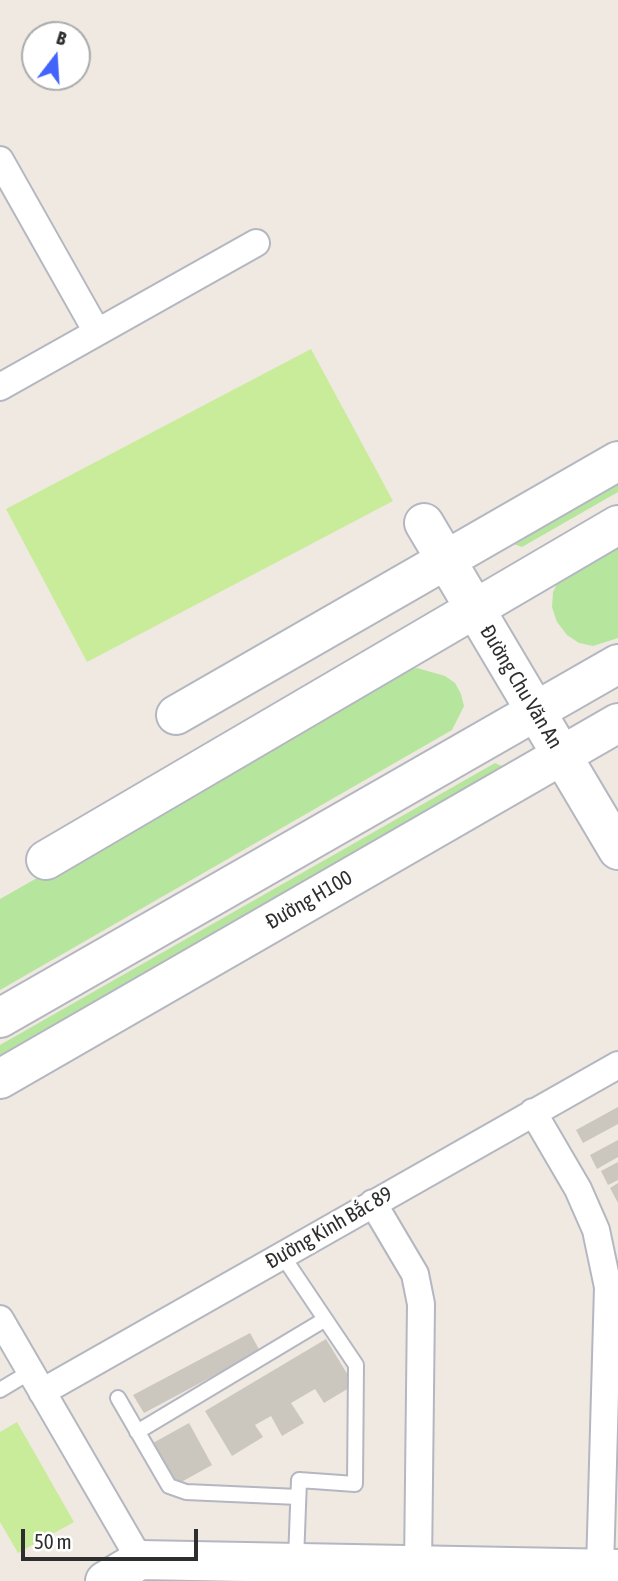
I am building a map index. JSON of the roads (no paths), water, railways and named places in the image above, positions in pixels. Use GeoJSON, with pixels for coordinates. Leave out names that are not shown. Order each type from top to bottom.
{"type":"FeatureCollection","features":[{"type":"Feature","properties":{"kind":"main road"},"geometry":{"type":"LineString","coordinates":[[176,715],[618,461]]}},
{"type":"Feature","properties":{"kind":"main road","name":"Đường Chu Văn An"},"geometry":{"type":"LineString","coordinates":[[424,523],[618,850]]}},
{"type":"Feature","properties":{"kind":"main road"},"geometry":{"type":"LineString","coordinates":[[46,860],[618,525]]}},
{"type":"Feature","properties":{"kind":"main road"},"geometry":{"type":"LineString","coordinates":[[0,1017],[618,664]]}},
{"type":"Feature","properties":{"kind":"main road","name":"Đường H100"},"geometry":{"type":"LineString","coordinates":[[0,1079],[618,723]]}},
{"type":"Feature","properties":{"kind":"main road"},"geometry":{"type":"LineString","coordinates":[[105,1581],[139,1560],[609,1569]]}},
{"type":"Feature","properties":{"kind":"street"},"geometry":{"type":"LineString","coordinates":[[0,160],[97,331]]}},
{"type":"Feature","properties":{"kind":"street"},"geometry":{"type":"LineString","coordinates":[[0,387],[256,243]]}},
{"type":"Feature","properties":{"kind":"street","name":"Đường Kinh Bắc 89"},"geometry":{"type":"LineString","coordinates":[[36,1382],[282,1255],[618,1065]]}},
{"type":"Feature","properties":{"kind":"street"},"geometry":{"type":"LineString","coordinates":[[533,1112],[578,1189],[596,1230],[608,1287],[609,1569]]}},
{"type":"Feature","properties":{"kind":"street"},"geometry":{"type":"LineString","coordinates":[[373,1203],[415,1274],[421,1304],[418,1567]]}},
{"type":"Feature","properties":{"kind":"street"},"geometry":{"type":"LineString","coordinates":[[0,1319],[139,1560]]}},
{"type":"Feature","properties":{"kind":"lane"},"geometry":{"type":"LineString","coordinates":[[282,1255],[356,1365],[355,1484],[299,1480],[296,1565]]}},
{"type":"Feature","properties":{"kind":"lane"},"geometry":{"type":"LineString","coordinates":[[137,1432],[324,1320]]}},
{"type":"Feature","properties":{"kind":"lane"},"geometry":{"type":"LineString","coordinates":[[0,1390],[36,1382]]}},
{"type":"Feature","properties":{"kind":"lane"},"geometry":{"type":"LineString","coordinates":[[118,1398],[169,1486],[186,1492],[298,1497]]}}]}
